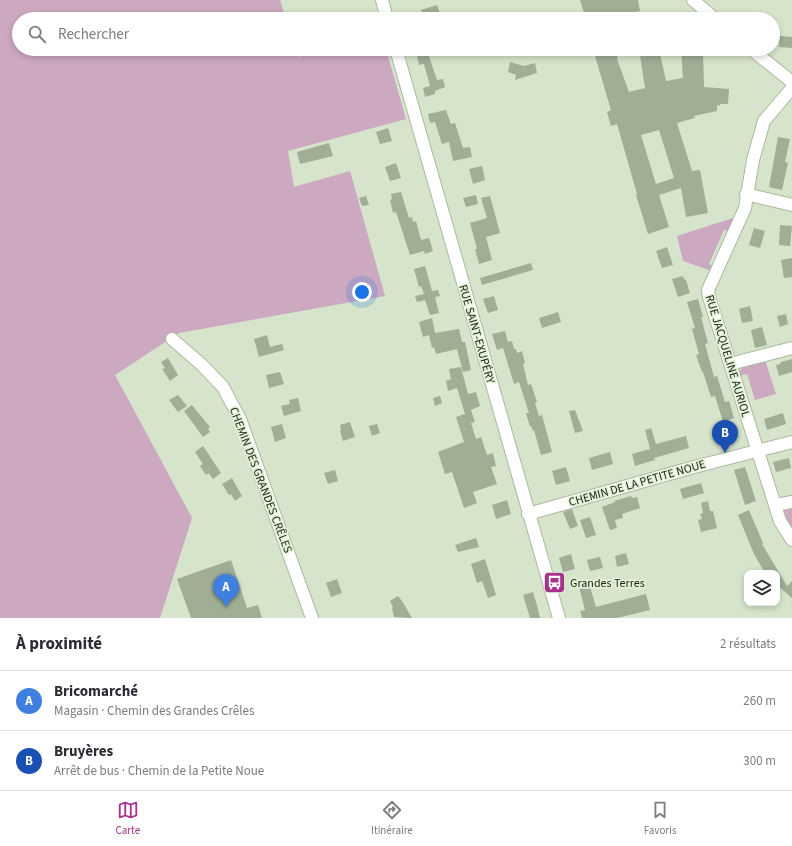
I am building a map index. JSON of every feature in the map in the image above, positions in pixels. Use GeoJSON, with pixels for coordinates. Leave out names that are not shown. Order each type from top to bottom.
{"type":"FeatureCollection","features":[{"type":"Feature","properties":{"kind":"street"},"geometry":{"type":"LineString","coordinates":[[382,0],[385,12]]}},
{"type":"Feature","properties":{"kind":"street"},"geometry":{"type":"LineString","coordinates":[[693,0],[707,12]]}},
{"type":"Feature","properties":{"kind":"street","name":"RUE SAINT-EXUPÉRY"},"geometry":{"type":"LineString","coordinates":[[398,56],[559,618]]}},
{"type":"Feature","properties":{"kind":"street"},"geometry":{"type":"LineString","coordinates":[[760,56],[792,82]]}},
{"type":"Feature","properties":{"kind":"street","name":"RUE JACQUELINE AURIOL"},"geometry":{"type":"LineString","coordinates":[[792,88],[764,121],[746,194],[745,208],[708,290],[780,521],[792,540]]}},
{"type":"Feature","properties":{"kind":"street"},"geometry":{"type":"LineString","coordinates":[[746,194],[792,205]]}},
{"type":"Feature","properties":{"kind":"street","name":"CHEMIN DES GRANDES CRÊLES"},"geometry":{"type":"LineString","coordinates":[[172,339],[202,365],[223,387],[240,419],[312,618]]}},
{"type":"Feature","properties":{"kind":"street"},"geometry":{"type":"LineString","coordinates":[[730,364],[792,348]]}},
{"type":"Feature","properties":{"kind":"street","name":"CHEMIN DE LA PETITE NOUE"},"geometry":{"type":"LineString","coordinates":[[528,514],[694,466],[792,442]]}},
{"type":"Feature","properties":{"kind":"street"},"geometry":{"type":"LineString","coordinates":[[775,505],[792,502]]}},
{"type":"Feature","properties":{"kind":"shaded area"},"geometry":{"type":"Polygon","coordinates":[[[0,0],[280,0],[284,12],[12,12],[12,56],[388,56],[406,119],[288,151],[294,187],[350,171],[385,296],[179,333],[115,375],[192,518],[160,618],[0,618],[0,0]]]}},
{"type":"Feature","properties":{"kind":"shaded area"},"geometry":{"type":"Polygon","coordinates":[[[736,217],[731,232],[724,230],[709,264],[715,268],[712,271],[683,261],[677,236],[736,217]]]}},
{"type":"Feature","properties":{"kind":"shaded area"},"geometry":{"type":"Polygon","coordinates":[[[765,360],[776,394],[755,400],[747,374],[739,376],[740,371],[742,368],[765,360]]]}},
{"type":"Feature","properties":{"kind":"shaded area"},"geometry":{"type":"Polygon","coordinates":[[[792,507],[792,530],[783,512],[786,508],[792,507]]]}},
{"type":"Feature","properties":{"kind":"building"},"geometry":{"type":"Polygon","coordinates":[[[580,0],[638,0],[640,11],[634,12],[584,12],[580,0]]]}},
{"type":"Feature","properties":{"kind":"building"},"geometry":{"type":"Polygon","coordinates":[[[437,5],[440,12],[422,12],[421,10],[437,5]]]}},
{"type":"Feature","properties":{"kind":"building"},"geometry":{"type":"Polygon","coordinates":[[[780,36],[792,37],[792,48],[780,47],[780,36]]]}},
{"type":"Feature","properties":{"kind":"building"},"geometry":{"type":"Polygon","coordinates":[[[417,56],[429,56],[437,80],[443,79],[445,87],[435,91],[435,94],[425,97],[423,88],[430,86],[424,64],[419,65],[417,56]]]}},
{"type":"Feature","properties":{"kind":"building"},"geometry":{"type":"Polygon","coordinates":[[[595,56],[617,56],[629,92],[645,88],[640,56],[661,56],[666,81],[683,78],[681,56],[703,56],[704,87],[729,89],[728,104],[720,104],[720,106],[717,105],[717,111],[694,116],[695,118],[677,123],[692,171],[700,170],[708,213],[686,217],[681,188],[659,195],[669,227],[648,234],[617,124],[611,126],[607,112],[611,110],[595,56]],[[659,130],[641,135],[656,184],[674,178],[659,130]]]}},
{"type":"Feature","properties":{"kind":"building"},"geometry":{"type":"Polygon","coordinates":[[[510,62],[524,66],[535,63],[537,73],[515,80],[516,75],[508,72],[510,62]]]}},
{"type":"Feature","properties":{"kind":"building"},"geometry":{"type":"Polygon","coordinates":[[[446,110],[451,124],[455,123],[463,148],[470,147],[472,157],[453,161],[449,142],[442,144],[435,122],[430,123],[428,114],[446,110]]]}},
{"type":"Feature","properties":{"kind":"building"},"geometry":{"type":"Polygon","coordinates":[[[388,128],[392,141],[380,144],[376,132],[388,128]]]}},
{"type":"Feature","properties":{"kind":"building"},"geometry":{"type":"Polygon","coordinates":[[[778,137],[790,139],[785,162],[788,163],[782,190],[769,187],[778,137]]]}},
{"type":"Feature","properties":{"kind":"building"},"geometry":{"type":"Polygon","coordinates":[[[329,143],[333,156],[300,164],[297,152],[329,143]]]}},
{"type":"Feature","properties":{"kind":"building"},"geometry":{"type":"Polygon","coordinates":[[[396,163],[401,178],[390,181],[385,167],[396,163]]]}},
{"type":"Feature","properties":{"kind":"building"},"geometry":{"type":"Polygon","coordinates":[[[482,166],[485,180],[473,184],[469,169],[482,166]]]}},
{"type":"Feature","properties":{"kind":"building"},"geometry":{"type":"Polygon","coordinates":[[[401,192],[409,218],[412,217],[413,222],[416,221],[421,240],[429,238],[433,251],[425,254],[424,251],[410,255],[396,212],[393,213],[390,200],[392,199],[391,194],[401,192]]]}},
{"type":"Feature","properties":{"kind":"building"},"geometry":{"type":"Polygon","coordinates":[[[476,195],[478,204],[466,207],[463,198],[476,195]]]}},
{"type":"Feature","properties":{"kind":"building"},"geometry":{"type":"Polygon","coordinates":[[[366,196],[369,205],[362,206],[359,198],[366,196]]]}},
{"type":"Feature","properties":{"kind":"building"},"geometry":{"type":"Polygon","coordinates":[[[490,196],[500,233],[486,237],[492,260],[479,264],[475,249],[477,249],[470,223],[487,218],[481,198],[490,196]]]}},
{"type":"Feature","properties":{"kind":"building"},"geometry":{"type":"Polygon","coordinates":[[[780,225],[792,226],[790,246],[779,245],[780,225]]]}},
{"type":"Feature","properties":{"kind":"building"},"geometry":{"type":"Polygon","coordinates":[[[754,228],[765,231],[760,248],[749,245],[754,228]]]}},
{"type":"Feature","properties":{"kind":"building"},"geometry":{"type":"Polygon","coordinates":[[[667,247],[673,265],[662,268],[656,251],[667,247]]]}},
{"type":"Feature","properties":{"kind":"building"},"geometry":{"type":"Polygon","coordinates":[[[792,258],[792,277],[784,278],[781,260],[792,258]]]}},
{"type":"Feature","properties":{"kind":"building"},"geometry":{"type":"Polygon","coordinates":[[[531,263],[533,270],[482,285],[480,278],[531,263]]]}},
{"type":"Feature","properties":{"kind":"building"},"geometry":{"type":"Polygon","coordinates":[[[425,266],[432,291],[438,290],[440,296],[435,297],[439,313],[430,315],[425,300],[417,302],[415,296],[424,294],[421,286],[419,287],[414,269],[425,266]]]}},
{"type":"Feature","properties":{"kind":"building"},"geometry":{"type":"Polygon","coordinates":[[[683,276],[686,280],[690,293],[678,297],[672,279],[683,276]]]}},
{"type":"Feature","properties":{"kind":"building"},"geometry":{"type":"Polygon","coordinates":[[[494,296],[498,310],[488,313],[483,299],[494,296]]]}},
{"type":"Feature","properties":{"kind":"building"},"geometry":{"type":"Polygon","coordinates":[[[698,299],[708,343],[705,344],[714,377],[717,376],[725,402],[729,401],[734,418],[723,422],[715,396],[711,397],[696,355],[699,354],[692,329],[695,328],[687,302],[698,299]]]}},
{"type":"Feature","properties":{"kind":"building"},"geometry":{"type":"Polygon","coordinates":[[[750,306],[753,321],[742,323],[739,309],[750,306]]]}},
{"type":"Feature","properties":{"kind":"building"},"geometry":{"type":"Polygon","coordinates":[[[558,312],[561,322],[542,328],[539,318],[558,312]]]}},
{"type":"Feature","properties":{"kind":"building"},"geometry":{"type":"Polygon","coordinates":[[[786,314],[788,324],[780,327],[777,316],[786,314]]]}},
{"type":"Feature","properties":{"kind":"building"},"geometry":{"type":"Polygon","coordinates":[[[432,318],[435,333],[459,329],[462,342],[465,342],[471,370],[463,372],[457,349],[436,354],[434,347],[432,348],[429,335],[423,337],[419,322],[432,318]]]}},
{"type":"Feature","properties":{"kind":"building"},"geometry":{"type":"Polygon","coordinates":[[[762,327],[767,345],[755,348],[751,330],[762,327]]]}},
{"type":"Feature","properties":{"kind":"building"},"geometry":{"type":"Polygon","coordinates":[[[505,331],[508,342],[512,341],[514,349],[516,349],[517,353],[522,351],[525,363],[523,364],[528,385],[531,384],[537,402],[535,403],[539,416],[542,415],[552,452],[541,455],[534,430],[533,431],[531,426],[530,427],[526,413],[529,413],[519,382],[514,384],[503,348],[497,350],[492,334],[505,331]]]}},
{"type":"Feature","properties":{"kind":"building"},"geometry":{"type":"Polygon","coordinates":[[[267,335],[270,347],[282,344],[284,350],[259,357],[254,339],[267,335]]]}},
{"type":"Feature","properties":{"kind":"building"},"geometry":{"type":"Polygon","coordinates":[[[168,358],[178,375],[170,381],[162,369],[165,368],[161,362],[168,358]]]}},
{"type":"Feature","properties":{"kind":"building"},"geometry":{"type":"Polygon","coordinates":[[[792,359],[792,372],[779,376],[776,365],[792,359]]]}},
{"type":"Feature","properties":{"kind":"building"},"geometry":{"type":"Polygon","coordinates":[[[461,367],[468,394],[476,392],[480,406],[471,410],[475,422],[471,423],[476,439],[481,437],[487,455],[493,453],[496,466],[491,467],[497,484],[473,492],[477,503],[464,508],[452,472],[445,474],[438,452],[464,442],[456,417],[465,414],[457,388],[448,391],[446,381],[451,379],[449,369],[461,367]]]}},
{"type":"Feature","properties":{"kind":"building"},"geometry":{"type":"Polygon","coordinates":[[[280,372],[284,384],[269,388],[266,375],[280,372]]]}},
{"type":"Feature","properties":{"kind":"building"},"geometry":{"type":"Polygon","coordinates":[[[178,395],[187,406],[178,412],[169,400],[178,395]]]}},
{"type":"Feature","properties":{"kind":"building"},"geometry":{"type":"Polygon","coordinates":[[[440,396],[442,403],[435,406],[433,398],[440,396]]]}},
{"type":"Feature","properties":{"kind":"building"},"geometry":{"type":"Polygon","coordinates":[[[298,398],[301,411],[284,416],[281,406],[290,404],[289,400],[298,398]]]}},
{"type":"Feature","properties":{"kind":"building"},"geometry":{"type":"Polygon","coordinates":[[[192,405],[210,427],[208,428],[210,432],[203,437],[184,411],[192,405]]]}},
{"type":"Feature","properties":{"kind":"building"},"geometry":{"type":"Polygon","coordinates":[[[575,410],[583,431],[575,433],[569,411],[575,410]]]}},
{"type":"Feature","properties":{"kind":"building"},"geometry":{"type":"Polygon","coordinates":[[[783,413],[786,424],[767,430],[764,419],[783,413]]]}},
{"type":"Feature","properties":{"kind":"building"},"geometry":{"type":"Polygon","coordinates":[[[350,422],[355,437],[343,441],[340,425],[350,422]]]}},
{"type":"Feature","properties":{"kind":"building"},"geometry":{"type":"Polygon","coordinates":[[[282,424],[286,438],[275,442],[271,427],[282,424]]]}},
{"type":"Feature","properties":{"kind":"building"},"geometry":{"type":"Polygon","coordinates":[[[377,424],[380,433],[372,436],[369,426],[377,424]]]}},
{"type":"Feature","properties":{"kind":"building"},"geometry":{"type":"Polygon","coordinates":[[[651,428],[656,444],[686,436],[689,448],[654,458],[655,460],[635,466],[632,454],[650,449],[645,430],[651,428]]]}},
{"type":"Feature","properties":{"kind":"building"},"geometry":{"type":"Polygon","coordinates":[[[203,446],[221,473],[213,479],[209,473],[206,475],[200,466],[203,464],[195,452],[203,446]]]}},
{"type":"Feature","properties":{"kind":"building"},"geometry":{"type":"Polygon","coordinates":[[[610,452],[613,464],[592,470],[589,458],[610,452]]]}},
{"type":"Feature","properties":{"kind":"building"},"geometry":{"type":"Polygon","coordinates":[[[789,458],[791,468],[776,472],[773,462],[789,458]]]}},
{"type":"Feature","properties":{"kind":"building"},"geometry":{"type":"Polygon","coordinates":[[[566,467],[570,481],[556,485],[552,471],[566,467]]]}},
{"type":"Feature","properties":{"kind":"building"},"geometry":{"type":"Polygon","coordinates":[[[745,467],[756,501],[745,505],[734,470],[745,467]]]}},
{"type":"Feature","properties":{"kind":"building"},"geometry":{"type":"Polygon","coordinates":[[[335,470],[338,481],[328,484],[324,473],[335,470]]]}},
{"type":"Feature","properties":{"kind":"building"},"geometry":{"type":"Polygon","coordinates":[[[232,478],[242,496],[235,501],[222,484],[232,478]]]}},
{"type":"Feature","properties":{"kind":"building"},"geometry":{"type":"Polygon","coordinates":[[[701,483],[704,493],[683,499],[680,489],[701,483]]]}},
{"type":"Feature","properties":{"kind":"building"},"geometry":{"type":"Polygon","coordinates":[[[631,496],[632,498],[637,497],[640,508],[622,514],[623,518],[615,520],[617,528],[610,530],[602,507],[615,502],[614,501],[631,496]]]}},
{"type":"Feature","properties":{"kind":"building"},"geometry":{"type":"Polygon","coordinates":[[[507,500],[511,514],[496,519],[492,505],[507,500]]]}},
{"type":"Feature","properties":{"kind":"building"},"geometry":{"type":"Polygon","coordinates":[[[708,501],[710,511],[713,511],[717,528],[701,532],[698,520],[702,519],[700,514],[703,513],[701,503],[708,501]]]}},
{"type":"Feature","properties":{"kind":"building"},"geometry":{"type":"Polygon","coordinates":[[[572,509],[578,526],[570,529],[563,512],[572,509]]]}},
{"type":"Feature","properties":{"kind":"building"},"geometry":{"type":"Polygon","coordinates":[[[749,510],[763,543],[762,544],[777,570],[763,570],[754,554],[738,515],[749,510]]]}},
{"type":"Feature","properties":{"kind":"building"},"geometry":{"type":"Polygon","coordinates":[[[590,517],[596,535],[586,538],[580,520],[590,517]]]}},
{"type":"Feature","properties":{"kind":"building"},"geometry":{"type":"Polygon","coordinates":[[[476,538],[479,547],[458,552],[455,545],[476,538]]]}},
{"type":"Feature","properties":{"kind":"building"},"geometry":{"type":"Polygon","coordinates":[[[626,553],[629,564],[617,567],[615,556],[626,553]]]}},
{"type":"Feature","properties":{"kind":"building"},"geometry":{"type":"Polygon","coordinates":[[[571,554],[575,569],[563,572],[559,558],[571,554]]]}},
{"type":"Feature","properties":{"kind":"building"},"geometry":{"type":"Polygon","coordinates":[[[600,557],[603,568],[590,571],[587,560],[600,557]]]}},
{"type":"Feature","properties":{"kind":"building"},"geometry":{"type":"Polygon","coordinates":[[[485,559],[496,595],[488,598],[482,581],[477,583],[471,564],[485,559]]]}},
{"type":"Feature","properties":{"kind":"building"},"geometry":{"type":"Polygon","coordinates":[[[231,560],[247,608],[258,605],[262,618],[191,618],[177,579],[231,560]]]}},
{"type":"Feature","properties":{"kind":"building"},"geometry":{"type":"Polygon","coordinates":[[[780,574],[787,586],[792,581],[792,598],[780,588],[780,574]]]}},
{"type":"Feature","properties":{"kind":"building"},"geometry":{"type":"Polygon","coordinates":[[[337,579],[342,593],[331,597],[326,583],[337,579]]]}},
{"type":"Feature","properties":{"kind":"building"},"geometry":{"type":"Polygon","coordinates":[[[588,580],[596,607],[646,594],[650,610],[617,618],[582,618],[580,611],[585,610],[578,583],[588,580]]]}},
{"type":"Feature","properties":{"kind":"building"},"geometry":{"type":"Polygon","coordinates":[[[533,592],[540,618],[530,618],[523,595],[533,592]]]}},
{"type":"Feature","properties":{"kind":"building"},"geometry":{"type":"Polygon","coordinates":[[[398,596],[412,618],[394,617],[393,607],[390,601],[398,596]]]}},
{"type":"Feature","properties":{"kind":"place","name":"Bruyères"},"geometry":{"type":"Point","coordinates":[725,453]}},
{"type":"Feature","properties":{"kind":"place","name":"Grandes Terres"},"geometry":{"type":"Point","coordinates":[555,583]}},
{"type":"Feature","properties":{"kind":"place","name":"Bricomarché"},"geometry":{"type":"Point","coordinates":[226,607]}}]}
